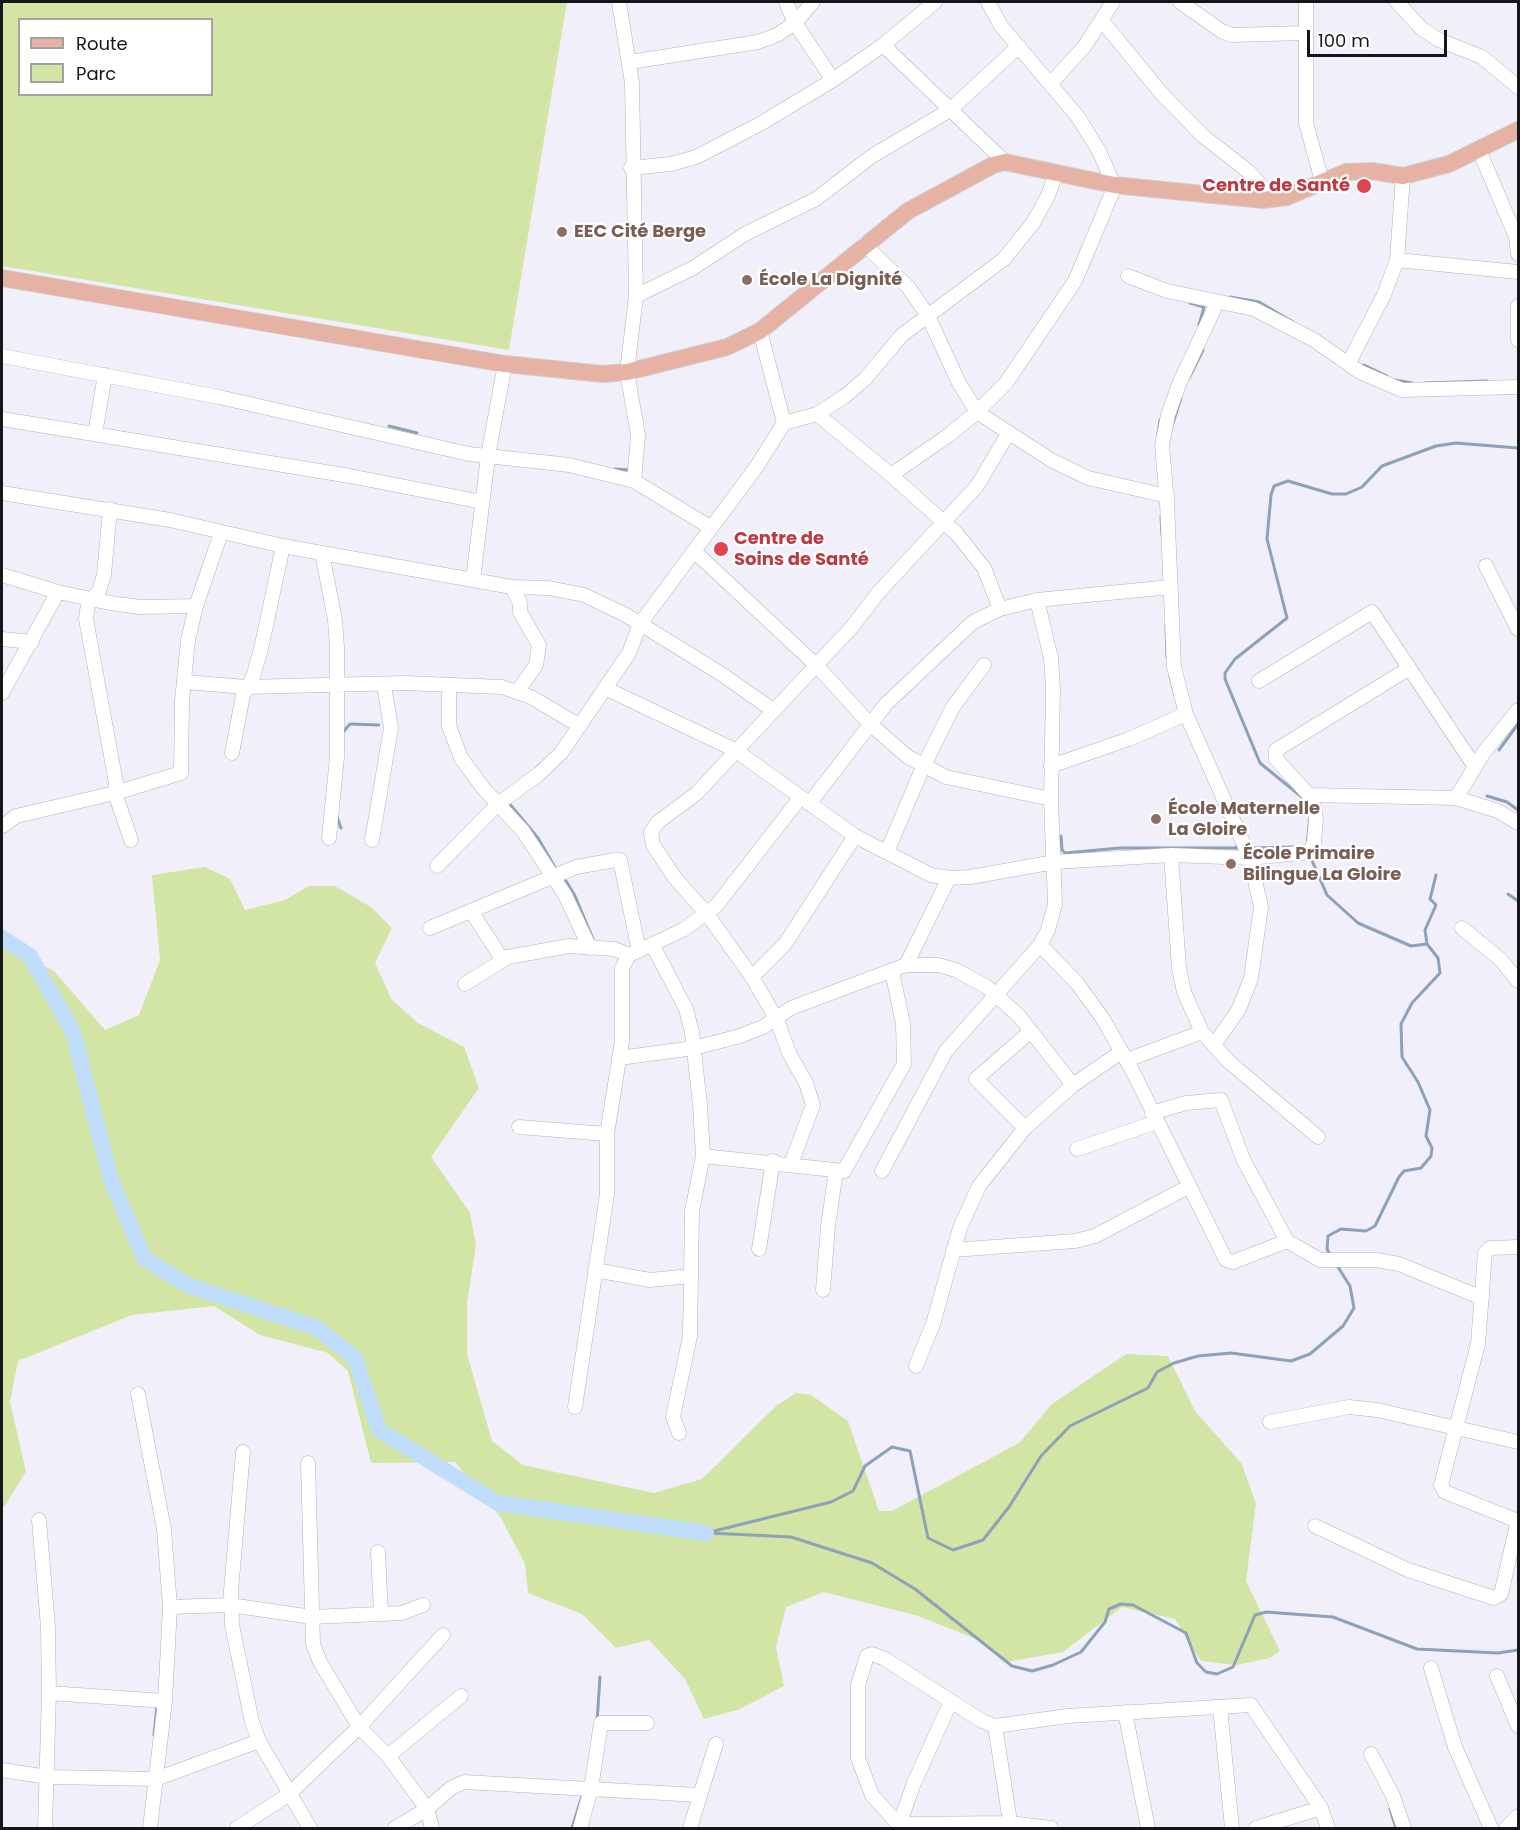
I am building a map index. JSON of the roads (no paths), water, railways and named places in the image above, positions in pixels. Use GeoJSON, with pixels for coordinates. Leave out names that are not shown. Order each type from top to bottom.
{"type":"FeatureCollection","features":[{"type":"Feature","properties":{"kind":"main road"},"geometry":{"type":"LineString","coordinates":[[2,278],[505,364],[603,374],[627,372],[727,347],[760,331],[864,244],[934,195],[993,165],[1005,162],[1114,185],[1174,189],[1230,198],[1273,199],[1287,197],[1346,172],[1372,171],[1403,176],[1449,164],[1518,130]]}},
{"type":"Feature","properties":{"kind":"street"},"geometry":{"type":"LineString","coordinates":[[620,2],[630,62],[636,296],[627,372],[638,435],[634,481]]}},
{"type":"Feature","properties":{"kind":"street"},"geometry":{"type":"LineString","coordinates":[[786,2],[795,23],[833,80]]}},
{"type":"Feature","properties":{"kind":"street"},"geometry":{"type":"LineString","coordinates":[[630,62],[758,42],[777,35],[795,23],[813,2]]}},
{"type":"Feature","properties":{"kind":"street"},"geometry":{"type":"LineString","coordinates":[[632,168],[671,164],[696,157],[760,124],[833,80],[883,45],[934,2]]}},
{"type":"Feature","properties":{"kind":"street"},"geometry":{"type":"LineString","coordinates":[[891,474],[926,453],[977,412],[1026,356],[1075,281],[1107,208],[1114,185],[1087,131],[1001,26],[988,2]]}},
{"type":"Feature","properties":{"kind":"street"},"geometry":{"type":"LineString","coordinates":[[1050,83],[1084,47],[1113,2]]}},
{"type":"Feature","properties":{"kind":"street"},"geometry":{"type":"LineString","coordinates":[[1180,2],[1222,32],[1232,35],[1305,33]]}},
{"type":"Feature","properties":{"kind":"street"},"geometry":{"type":"LineString","coordinates":[[1306,2],[1306,123],[1322,181]]}},
{"type":"Feature","properties":{"kind":"street"},"geometry":{"type":"LineString","coordinates":[[1399,2],[1422,29],[1439,40],[1482,57],[1518,87]]}},
{"type":"Feature","properties":{"kind":"street"},"geometry":{"type":"LineString","coordinates":[[1102,22],[1161,93],[1203,136],[1249,172],[1273,199]]}},
{"type":"Feature","properties":{"kind":"street"},"geometry":{"type":"LineString","coordinates":[[883,45],[1005,162]]}},
{"type":"Feature","properties":{"kind":"street"},"geometry":{"type":"LineString","coordinates":[[636,296],[693,268],[745,234],[816,199],[872,156],[950,110],[1019,46]]}},
{"type":"Feature","properties":{"kind":"street"},"geometry":{"type":"LineString","coordinates":[[1479,150],[1516,237],[1518,254]]}},
{"type":"Feature","properties":{"kind":"street"},"geometry":{"type":"LineString","coordinates":[[437,866],[498,804],[561,753],[607,689],[629,652],[640,624],[757,466],[784,423],[816,414],[858,384],[902,335],[927,314],[973,284],[1004,259],[1033,223],[1048,196],[1056,173]]}},
{"type":"Feature","properties":{"kind":"street"},"geometry":{"type":"LineString","coordinates":[[1348,364],[1384,295],[1397,260],[1403,176]]}},
{"type":"Feature","properties":{"kind":"street"},"geometry":{"type":"LineString","coordinates":[[864,244],[908,286],[927,314],[960,383],[977,412],[1008,434],[1066,469],[1088,478],[1167,496]]}},
{"type":"Feature","properties":{"kind":"street"},"geometry":{"type":"LineString","coordinates":[[1397,260],[1518,273]]}},
{"type":"Feature","properties":{"kind":"street"},"geometry":{"type":"LineString","coordinates":[[1128,276],[1167,291],[1254,309],[1314,340],[1376,380],[1402,390],[1518,387]]}},
{"type":"Feature","properties":{"kind":"street"},"geometry":{"type":"LineString","coordinates":[[1214,1046],[1239,1009],[1251,978],[1261,907],[1250,858],[1186,714],[1174,667],[1167,496],[1162,445],[1168,415],[1217,303]]}},
{"type":"Feature","properties":{"kind":"street"},"geometry":{"type":"LineString","coordinates":[[1518,306],[1518,340]]}},
{"type":"Feature","properties":{"kind":"street"},"geometry":{"type":"LineString","coordinates":[[760,331],[784,423]]}},
{"type":"Feature","properties":{"kind":"street"},"geometry":{"type":"LineString","coordinates":[[2,356],[219,397],[488,456],[569,465],[634,481],[710,527]]}},
{"type":"Feature","properties":{"kind":"street"},"geometry":{"type":"LineString","coordinates":[[473,580],[488,456],[505,364]]}},
{"type":"Feature","properties":{"kind":"street"},"geometry":{"type":"LineString","coordinates":[[95,434],[105,375]]}},
{"type":"Feature","properties":{"kind":"street"},"geometry":{"type":"LineString","coordinates":[[816,414],[891,474],[971,550],[984,568],[1000,609]]}},
{"type":"Feature","properties":{"kind":"street"},"geometry":{"type":"LineString","coordinates":[[2,419],[350,476],[482,502]]}},
{"type":"Feature","properties":{"kind":"street"},"geometry":{"type":"LineString","coordinates":[[792,1164],[813,1105],[806,1083],[789,1053],[777,1020],[752,977],[707,914],[675,878],[653,845],[651,832],[658,822],[697,793],[852,627],[878,593],[977,486],[1008,434]]}},
{"type":"Feature","properties":{"kind":"street"},"geometry":{"type":"LineString","coordinates":[[2,493],[170,520],[283,546],[512,587],[549,588],[584,595],[640,624],[731,680],[774,711]]}},
{"type":"Feature","properties":{"kind":"street"},"geometry":{"type":"LineString","coordinates":[[110,509],[104,574],[99,591],[91,599],[86,619],[116,783],[115,793],[131,840]]}},
{"type":"Feature","properties":{"kind":"street"},"geometry":{"type":"LineString","coordinates":[[3,826],[16,816],[115,793],[181,773],[182,701],[188,640],[196,606],[221,533]]}},
{"type":"Feature","properties":{"kind":"street"},"geometry":{"type":"LineString","coordinates":[[232,753],[246,687],[253,677],[261,649],[283,546]]}},
{"type":"Feature","properties":{"kind":"street"},"geometry":{"type":"LineString","coordinates":[[694,551],[816,665],[870,724],[923,767],[946,777],[1051,799]]}},
{"type":"Feature","properties":{"kind":"street"},"geometry":{"type":"LineString","coordinates":[[322,553],[335,620],[337,686],[337,757],[329,837]]}},
{"type":"Feature","properties":{"kind":"street"},"geometry":{"type":"LineString","coordinates":[[1486,566],[1518,629]]}},
{"type":"Feature","properties":{"kind":"street"},"geometry":{"type":"LineString","coordinates":[[2,575],[58,592],[140,607],[196,606]]}},
{"type":"Feature","properties":{"kind":"street"},"geometry":{"type":"LineString","coordinates":[[512,587],[520,603],[520,612],[538,645],[536,664],[517,692]]}},
{"type":"Feature","properties":{"kind":"street"},"geometry":{"type":"LineString","coordinates":[[575,1407],[607,1194],[607,1134],[622,1041],[622,968],[634,953],[653,946],[707,914],[886,704],[973,622],[1000,609],[1037,600],[1171,587]]}},
{"type":"Feature","properties":{"kind":"street"},"geometry":{"type":"LineString","coordinates":[[2,693],[58,592]]}},
{"type":"Feature","properties":{"kind":"street"},"geometry":{"type":"LineString","coordinates":[[882,1171],[946,1051],[1040,945],[1048,930],[1055,904],[1051,799],[1051,658],[1037,600]]}},
{"type":"Feature","properties":{"kind":"street"},"geometry":{"type":"LineString","coordinates":[[1258,681],[1372,612],[1475,767]]}},
{"type":"Feature","properties":{"kind":"street"},"geometry":{"type":"LineString","coordinates":[[2,639],[32,642]]}},
{"type":"Feature","properties":{"kind":"street"},"geometry":{"type":"LineString","coordinates":[[887,852],[923,767],[953,707],[984,665]]}},
{"type":"Feature","properties":{"kind":"street"},"geometry":{"type":"LineString","coordinates":[[607,689],[735,750],[855,836],[931,875],[970,878],[1054,862],[1171,855],[1250,858],[1310,852],[1314,842],[1316,819],[1309,795],[1276,759],[1276,750],[1408,669]]}},
{"type":"Feature","properties":{"kind":"street"},"geometry":{"type":"LineString","coordinates":[[185,682],[246,687],[404,683],[493,686],[531,697],[580,726]]}},
{"type":"Feature","properties":{"kind":"street"},"geometry":{"type":"LineString","coordinates":[[372,840],[391,728],[384,685]]}},
{"type":"Feature","properties":{"kind":"street"},"geometry":{"type":"LineString","coordinates":[[449,686],[447,711],[453,741],[469,770],[523,831],[556,875],[590,948]]}},
{"type":"Feature","properties":{"kind":"street"},"geometry":{"type":"LineString","coordinates":[[1456,798],[1475,767],[1518,710]]}},
{"type":"Feature","properties":{"kind":"street"},"geometry":{"type":"LineString","coordinates":[[1051,766],[1129,739],[1186,714]]}},
{"type":"Feature","properties":{"kind":"street"},"geometry":{"type":"LineString","coordinates":[[1309,795],[1456,798],[1498,811],[1518,823]]}},
{"type":"Feature","properties":{"kind":"street"},"geometry":{"type":"LineString","coordinates":[[752,977],[785,944],[855,836]]}},
{"type":"Feature","properties":{"kind":"street"},"geometry":{"type":"LineString","coordinates":[[1171,855],[1179,968],[1184,992],[1202,1032],[1214,1046],[1318,1137]]}},
{"type":"Feature","properties":{"kind":"street"},"geometry":{"type":"LineString","coordinates":[[430,928],[576,867],[620,860],[634,953]]}},
{"type":"Feature","properties":{"kind":"street"},"geometry":{"type":"LineString","coordinates":[[906,965],[949,878]]}},
{"type":"Feature","properties":{"kind":"street"},"geometry":{"type":"LineString","coordinates":[[471,911],[502,959]]}},
{"type":"Feature","properties":{"kind":"street"},"geometry":{"type":"LineString","coordinates":[[1462,928],[1501,960],[1518,981]]}},
{"type":"Feature","properties":{"kind":"street"},"geometry":{"type":"LineString","coordinates":[[1040,945],[1077,983],[1103,1019],[1124,1056],[1188,1187],[1229,1262],[1287,1241]]}},
{"type":"Feature","properties":{"kind":"street"},"geometry":{"type":"LineString","coordinates":[[465,984],[502,959],[569,946],[634,953]]}},
{"type":"Feature","properties":{"kind":"street"},"geometry":{"type":"LineString","coordinates":[[653,946],[683,1002],[694,1048],[703,1156],[692,1211],[690,1336],[673,1417],[679,1433]]}},
{"type":"Feature","properties":{"kind":"street"},"geometry":{"type":"LineString","coordinates":[[619,1058],[694,1048],[740,1036],[777,1020],[791,1008],[892,970],[906,965],[938,965],[971,975],[996,994],[1031,1031],[1073,1085]]}},
{"type":"Feature","properties":{"kind":"street"},"geometry":{"type":"LineString","coordinates":[[703,1156],[773,1161],[836,1171],[846,1169],[904,1064],[903,1024],[892,970]]}},
{"type":"Feature","properties":{"kind":"street"},"geometry":{"type":"LineString","coordinates":[[1025,1128],[976,1079],[1031,1031]]}},
{"type":"Feature","properties":{"kind":"street"},"geometry":{"type":"LineString","coordinates":[[916,1366],[933,1324],[953,1250],[979,1186],[1025,1128],[1073,1085],[1124,1056],[1202,1032]]}},
{"type":"Feature","properties":{"kind":"street"},"geometry":{"type":"LineString","coordinates":[[1077,1149],[1186,1103],[1221,1101],[1244,1159],[1287,1241],[1323,1260],[1342,1259],[1399,1264],[1482,1298]]}},
{"type":"Feature","properties":{"kind":"street"},"geometry":{"type":"LineString","coordinates":[[519,1127],[607,1134]]}},
{"type":"Feature","properties":{"kind":"street"},"geometry":{"type":"LineString","coordinates":[[759,1249],[773,1161]]}},
{"type":"Feature","properties":{"kind":"street"},"geometry":{"type":"LineString","coordinates":[[823,1290],[828,1226],[836,1171]]}},
{"type":"Feature","properties":{"kind":"street"},"geometry":{"type":"LineString","coordinates":[[953,1250],[1075,1241],[1095,1236],[1188,1187]]}},
{"type":"Feature","properties":{"kind":"street"},"geometry":{"type":"LineString","coordinates":[[1315,1526],[1408,1570],[1494,1598],[1502,1594],[1518,1521],[1442,1489],[1455,1427],[1478,1344],[1486,1250],[1518,1247]]}},
{"type":"Feature","properties":{"kind":"street"},"geometry":{"type":"LineString","coordinates":[[595,1270],[650,1280],[691,1276]]}},
{"type":"Feature","properties":{"kind":"street"},"geometry":{"type":"LineString","coordinates":[[138,1394],[164,1529],[170,1606],[165,1701],[150,1828]]}},
{"type":"Feature","properties":{"kind":"street"},"geometry":{"type":"LineString","coordinates":[[1270,1422],[1349,1407],[1377,1410],[1518,1442]]}},
{"type":"Feature","properties":{"kind":"street"},"geometry":{"type":"LineString","coordinates":[[243,1452],[230,1605],[250,1711],[259,1741],[288,1795],[310,1828]]}},
{"type":"Feature","properties":{"kind":"street"},"geometry":{"type":"LineString","coordinates":[[308,1463],[312,1617],[314,1644],[320,1662],[359,1727],[388,1756],[427,1809],[432,1828]]}},
{"type":"Feature","properties":{"kind":"street"},"geometry":{"type":"LineString","coordinates":[[39,1520],[48,1627],[48,1777],[45,1828]]}},
{"type":"Feature","properties":{"kind":"street"},"geometry":{"type":"LineString","coordinates":[[378,1552],[381,1614]]}},
{"type":"Feature","properties":{"kind":"street"},"geometry":{"type":"LineString","coordinates":[[170,1606],[230,1605],[312,1617],[402,1613],[423,1605]]}},
{"type":"Feature","properties":{"kind":"street"},"geometry":{"type":"LineString","coordinates":[[237,1828],[288,1795],[359,1727],[443,1635]]}},
{"type":"Feature","properties":{"kind":"street"},"geometry":{"type":"LineString","coordinates":[[898,1826],[872,1795],[858,1758],[856,1712],[858,1681],[867,1656],[872,1654],[885,1659],[982,1722],[995,1726],[1125,1712],[1220,1708],[1248,1704],[1253,1707],[1321,1808],[1328,1828]]}},
{"type":"Feature","properties":{"kind":"street"},"geometry":{"type":"LineString","coordinates":[[1431,1668],[1455,1747],[1491,1828]]}},
{"type":"Feature","properties":{"kind":"street"},"geometry":{"type":"LineString","coordinates":[[1497,1676],[1518,1726]]}},
{"type":"Feature","properties":{"kind":"street"},"geometry":{"type":"LineString","coordinates":[[49,1693],[165,1701]]}},
{"type":"Feature","properties":{"kind":"street"},"geometry":{"type":"LineString","coordinates":[[388,1756],[461,1696]]}},
{"type":"Feature","properties":{"kind":"street"},"geometry":{"type":"LineString","coordinates":[[898,1826],[951,1701]]}},
{"type":"Feature","properties":{"kind":"street"},"geometry":{"type":"LineString","coordinates":[[1220,1708],[1232,1828]]}},
{"type":"Feature","properties":{"kind":"street"},"geometry":{"type":"LineString","coordinates":[[1125,1712],[1148,1828]]}},
{"type":"Feature","properties":{"kind":"street"},"geometry":{"type":"LineString","coordinates":[[580,1828],[591,1789],[601,1723],[647,1723]]}},
{"type":"Feature","properties":{"kind":"street"},"geometry":{"type":"LineString","coordinates":[[995,1726],[1010,1826]]}},
{"type":"Feature","properties":{"kind":"street"},"geometry":{"type":"LineString","coordinates":[[2,1770],[48,1777],[156,1779],[259,1741]]}},
{"type":"Feature","properties":{"kind":"street"},"geometry":{"type":"LineString","coordinates":[[690,1828],[716,1744]]}},
{"type":"Feature","properties":{"kind":"street"},"geometry":{"type":"LineString","coordinates":[[1371,1754],[1393,1796],[1404,1828]]}},
{"type":"Feature","properties":{"kind":"street"},"geometry":{"type":"LineString","coordinates":[[395,1828],[427,1809],[451,1788],[464,1782],[699,1795]]}},
{"type":"Feature","properties":{"kind":"street"},"geometry":{"type":"LineString","coordinates":[[1256,1828],[1321,1808]]}},
{"type":"Feature","properties":{"kind":"street"},"geometry":{"type":"LineString","coordinates":[[1506,1828],[1518,1816]]}},
{"type":"Feature","properties":{"kind":"street"},"geometry":{"type":"LineString","coordinates":[[898,1826],[1051,1828]]}},
{"type":"Feature","properties":{"kind":"waterway"},"geometry":{"type":"LineString","coordinates":[[1230,297],[1259,302],[1293,322]]}},
{"type":"Feature","properties":{"kind":"waterway"},"geometry":{"type":"LineString","coordinates":[[1190,303],[1204,307],[1199,325]]}},
{"type":"Feature","properties":{"kind":"waterway"},"geometry":{"type":"LineString","coordinates":[[1189,378],[1203,350]]}},
{"type":"Feature","properties":{"kind":"waterway"},"geometry":{"type":"LineString","coordinates":[[1364,365],[1387,376]]}},
{"type":"Feature","properties":{"kind":"waterway"},"geometry":{"type":"LineString","coordinates":[[1395,380],[1412,383]]}},
{"type":"Feature","properties":{"kind":"waterway"},"geometry":{"type":"LineString","coordinates":[[1425,383],[1487,381]]}},
{"type":"Feature","properties":{"kind":"waterway"},"geometry":{"type":"LineString","coordinates":[[1172,426],[1181,398]]}},
{"type":"Feature","properties":{"kind":"waterway"},"geometry":{"type":"LineString","coordinates":[[1158,434],[1160,420]]}},
{"type":"Feature","properties":{"kind":"waterway"},"geometry":{"type":"LineString","coordinates":[[389,426],[417,433]]}},
{"type":"Feature","properties":{"kind":"waterway"},"geometry":{"type":"LineString","coordinates":[[1303,798],[1260,763],[1225,679],[1225,673],[1235,659],[1287,618],[1267,539],[1274,486],[1288,481],[1332,494],[1346,494],[1362,487],[1382,466],[1436,446],[1456,443],[1518,448]]}},
{"type":"Feature","properties":{"kind":"waterway"},"geometry":{"type":"LineString","coordinates":[[615,469],[630,470]]}},
{"type":"Feature","properties":{"kind":"waterway"},"geometry":{"type":"LineString","coordinates":[[1161,516],[1162,535]]}},
{"type":"Feature","properties":{"kind":"waterway"},"geometry":{"type":"LineString","coordinates":[[1166,625],[1167,657]]}},
{"type":"Feature","properties":{"kind":"waterway"},"geometry":{"type":"LineString","coordinates":[[1170,676],[1175,695]]}},
{"type":"Feature","properties":{"kind":"waterway"},"geometry":{"type":"LineString","coordinates":[[343,732],[350,724],[379,725]]}},
{"type":"Feature","properties":{"kind":"waterway"},"geometry":{"type":"LineString","coordinates":[[1499,750],[1518,724]]}},
{"type":"Feature","properties":{"kind":"waterway"},"geometry":{"type":"LineString","coordinates":[[1487,796],[1507,802],[1518,810]]}},
{"type":"Feature","properties":{"kind":"waterway"},"geometry":{"type":"LineString","coordinates":[[508,802],[538,838],[557,871]]}},
{"type":"Feature","properties":{"kind":"waterway"},"geometry":{"type":"LineString","coordinates":[[1307,847],[1310,815]]}},
{"type":"Feature","properties":{"kind":"waterway"},"geometry":{"type":"LineString","coordinates":[[337,817],[341,828]]}},
{"type":"Feature","properties":{"kind":"waterway"},"geometry":{"type":"LineString","coordinates":[[1061,836],[1062,850],[1065,853],[1120,848],[1237,848],[1237,846]]}},
{"type":"Feature","properties":{"kind":"waterway"},"geometry":{"type":"LineString","coordinates":[[1251,848],[1293,847]]}},
{"type":"Feature","properties":{"kind":"waterway"},"geometry":{"type":"LineString","coordinates":[[1310,856],[1327,895],[1358,923],[1411,946],[1427,944]]}},
{"type":"Feature","properties":{"kind":"waterway"},"geometry":{"type":"LineString","coordinates":[[1331,1256],[1327,1249],[1328,1236],[1341,1229],[1366,1231],[1375,1226],[1399,1177],[1404,1171],[1421,1168],[1431,1156],[1432,1148],[1426,1136],[1430,1110],[1418,1082],[1402,1057],[1401,1024],[1412,1003],[1440,973],[1438,958],[1427,944],[1425,930],[1436,905],[1430,899],[1436,875]]}},
{"type":"Feature","properties":{"kind":"waterway"},"geometry":{"type":"LineString","coordinates":[[559,879],[566,881],[575,896],[593,939]]}},
{"type":"Feature","properties":{"kind":"waterway"},"geometry":{"type":"LineString","coordinates":[[1508,894],[1518,901]]}},
{"type":"Feature","properties":{"kind":"waterway"},"geometry":{"type":"LineString","coordinates":[[2,938],[30,956],[73,1032],[111,1180],[144,1258],[187,1285],[317,1328],[355,1358],[379,1430],[498,1503],[706,1533]]}},
{"type":"Feature","properties":{"kind":"waterway"},"geometry":{"type":"LineString","coordinates":[[706,1533],[831,1502],[853,1491],[865,1466],[892,1447],[910,1451],[928,1538],[953,1550],[983,1540],[1009,1507],[1041,1456],[1070,1426],[1148,1388],[1157,1372],[1174,1363],[1198,1356],[1231,1353],[1291,1361],[1310,1354],[1343,1326],[1354,1308],[1350,1286],[1336,1264]]}},
{"type":"Feature","properties":{"kind":"waterway"},"geometry":{"type":"LineString","coordinates":[[709,1533],[791,1537],[872,1563],[915,1589],[1012,1666],[1032,1671],[1053,1665],[1081,1652],[1105,1622],[1109,1609],[1121,1604],[1133,1605],[1186,1633],[1197,1663],[1206,1672],[1217,1674],[1233,1667],[1255,1615],[1266,1612],[1333,1617],[1417,1649],[1498,1653],[1518,1650]]}},
{"type":"Feature","properties":{"kind":"waterway"},"geometry":{"type":"LineString","coordinates":[[597,1722],[600,1677]]}},
{"type":"Feature","properties":{"kind":"waterway"},"geometry":{"type":"LineString","coordinates":[[154,1735],[157,1706]]}},
{"type":"Feature","properties":{"kind":"waterway"},"geometry":{"type":"LineString","coordinates":[[572,1828],[583,1793]]}},
{"type":"Feature","properties":{"kind":"waterway"},"geometry":{"type":"LineString","coordinates":[[1390,1809],[1396,1828]]}},
{"type":"Feature","properties":{"kind":"place","name":"Centre de Santé"},"geometry":{"type":"Point","coordinates":[1364,186]}},
{"type":"Feature","properties":{"kind":"place","name":"EEC Cité Berge"},"geometry":{"type":"Point","coordinates":[562,232]}},
{"type":"Feature","properties":{"kind":"place","name":"École La Dignité"},"geometry":{"type":"Point","coordinates":[747,280]}},
{"type":"Feature","properties":{"kind":"place","name":"Centre de Soins de Santé"},"geometry":{"type":"Point","coordinates":[721,549]}},
{"type":"Feature","properties":{"kind":"place","name":"École Maternelle La Gloire"},"geometry":{"type":"Point","coordinates":[1156,819]}},
{"type":"Feature","properties":{"kind":"place","name":"École Primaire Bilingue La Gloire"},"geometry":{"type":"Point","coordinates":[1231,864]}}]}
